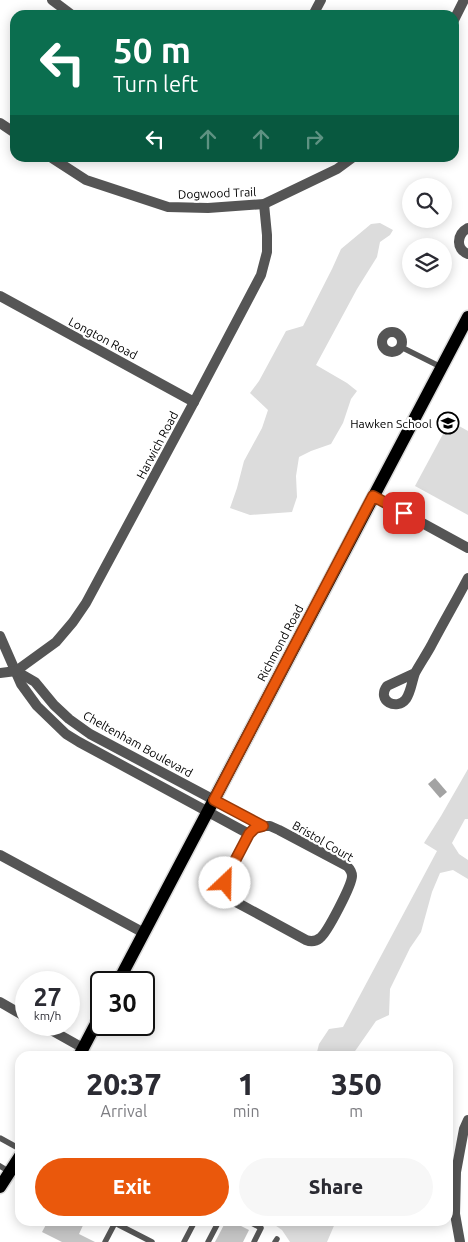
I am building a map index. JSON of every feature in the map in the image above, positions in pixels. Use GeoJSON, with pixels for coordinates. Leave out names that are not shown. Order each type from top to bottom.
{"type":"FeatureCollection","features":[{"type":"Feature","properties":{"kind":"main road","name":"Richmond Road"},"geometry":{"type":"LineString","coordinates":[[124,971],[468,316]]}},
{"type":"Feature","properties":{"kind":"main road"},"geometry":{"type":"LineString","coordinates":[[82,1051],[90,1035]]}},
{"type":"Feature","properties":{"kind":"main road"},"geometry":{"type":"LineString","coordinates":[[0,1187],[5,1169],[15,1160]]}},
{"type":"Feature","properties":{"kind":"street"},"geometry":{"type":"LineString","coordinates":[[52,0],[65,10]]}},
{"type":"Feature","properties":{"kind":"street","name":"Dogwood Trail"},"geometry":{"type":"LineString","coordinates":[[58,162],[86,180],[168,207],[208,208],[264,204],[337,169],[347,162]]}},
{"type":"Feature","properties":{"kind":"street","name":"Harwich Road"},"geometry":{"type":"LineString","coordinates":[[16,671],[56,642],[82,609],[194,402],[261,275],[267,252],[264,204]]}},
{"type":"Feature","properties":{"kind":"street"},"geometry":{"type":"LineString","coordinates":[[468,228],[463,231],[459,239],[461,250],[468,254]]}},
{"type":"Feature","properties":{"kind":"street","name":"Longton Road"},"geometry":{"type":"LineString","coordinates":[[0,296],[194,402]]}},
{"type":"Feature","properties":{"kind":"street"},"geometry":{"type":"LineString","coordinates":[[373,496],[468,548]]}},
{"type":"Feature","properties":{"kind":"street"},"geometry":{"type":"LineString","coordinates":[[415,673],[468,578]]}},
{"type":"Feature","properties":{"kind":"street"},"geometry":{"type":"LineString","coordinates":[[0,636],[21,684],[37,706],[66,734],[249,834],[255,828],[263,826]]}},
{"type":"Feature","properties":{"kind":"street"},"geometry":{"type":"LineString","coordinates":[[0,673],[16,671]]}},
{"type":"Feature","properties":{"kind":"street","name":"Cheltenham Boulevard"},"geometry":{"type":"LineString","coordinates":[[16,671],[36,682],[69,719],[90,734],[263,826]]}},
{"type":"Feature","properties":{"kind":"street","name":"Bristol Court"},"geometry":{"type":"LineString","coordinates":[[249,834],[226,878],[225,888],[228,893],[236,902],[306,940],[318,940],[328,928],[350,886],[352,872],[347,866],[279,830],[270,826],[263,826]]}},
{"type":"Feature","properties":{"kind":"street"},"geometry":{"type":"LineString","coordinates":[[0,855],[144,933]]}},
{"type":"Feature","properties":{"kind":"street"},"geometry":{"type":"LineString","coordinates":[[0,1002],[15,1011]]}},
{"type":"Feature","properties":{"kind":"street"},"geometry":{"type":"LineString","coordinates":[[58,1036],[80,1051]]}},
{"type":"Feature","properties":{"kind":"street"},"geometry":{"type":"LineString","coordinates":[[460,1242],[455,1214],[456,1172],[464,1129],[468,1120]]}},
{"type":"Feature","properties":{"kind":"lane"},"geometry":{"type":"LineString","coordinates":[[401,347],[441,367]]}},
{"type":"Feature","properties":{"kind":"lane"},"geometry":{"type":"LineString","coordinates":[[0,1138],[15,1146]]}},
{"type":"Feature","properties":{"kind":"lane"},"geometry":{"type":"LineString","coordinates":[[105,1242],[113,1226]]}},
{"type":"Feature","properties":{"kind":"lane"},"geometry":{"type":"LineString","coordinates":[[122,1226],[152,1242]]}},
{"type":"Feature","properties":{"kind":"lane"},"geometry":{"type":"LineString","coordinates":[[184,1242],[192,1226]]}},
{"type":"Feature","properties":{"kind":"lane"},"geometry":{"type":"LineString","coordinates":[[208,1242],[216,1226]]}},
{"type":"Feature","properties":{"kind":"lane"},"geometry":{"type":"LineString","coordinates":[[254,1242],[261,1228],[257,1226]]}},
{"type":"Feature","properties":{"kind":"shaded area"},"geometry":{"type":"Polygon","coordinates":[[[380,223],[393,230],[390,235],[380,242],[377,257],[357,289],[316,365],[357,391],[351,399],[343,423],[331,444],[299,457],[296,476],[297,497],[292,512],[250,515],[230,508],[244,461],[262,428],[268,410],[250,393],[259,381],[286,331],[303,326],[341,249],[371,224],[380,223]]]}},
{"type":"Feature","properties":{"kind":"shaded area"},"geometry":{"type":"Polygon","coordinates":[[[450,421],[468,431],[468,515],[415,486],[450,421]]]}},
{"type":"Feature","properties":{"kind":"shaded area"},"geometry":{"type":"Polygon","coordinates":[[[468,769],[468,819],[465,819],[452,843],[459,854],[468,860],[468,879],[453,870],[440,873],[432,892],[421,932],[410,948],[390,989],[389,1015],[376,1021],[355,1051],[317,1051],[319,1044],[329,1029],[343,1027],[437,851],[424,843],[468,769]]]}},
{"type":"Feature","properties":{"kind":"shaded area"},"geometry":{"type":"Polygon","coordinates":[[[435,778],[447,792],[440,798],[428,784],[435,778]]]}},
{"type":"Feature","properties":{"kind":"shaded area"},"geometry":{"type":"Polygon","coordinates":[[[276,1226],[334,1226],[327,1242],[290,1242],[282,1230],[276,1226]]]}},
{"type":"Feature","properties":{"kind":"building"},"geometry":{"type":"Polygon","coordinates":[[[45,1226],[83,1226],[79,1234],[95,1242],[62,1242],[42,1232],[45,1226]]]}},
{"type":"Feature","properties":{"kind":"building"},"geometry":{"type":"Polygon","coordinates":[[[223,1226],[241,1226],[249,1230],[243,1242],[215,1242],[223,1226]]]}},
{"type":"Feature","properties":{"kind":"place","name":"Hawken School"},"geometry":{"type":"Point","coordinates":[448,423]}},
{"type":"Feature","properties":{"kind":"route"},"geometry":{"type":"LineString","coordinates":[[225,883],[249,834],[255,828],[263,826],[214,800],[373,496],[404,513]]}}]}
